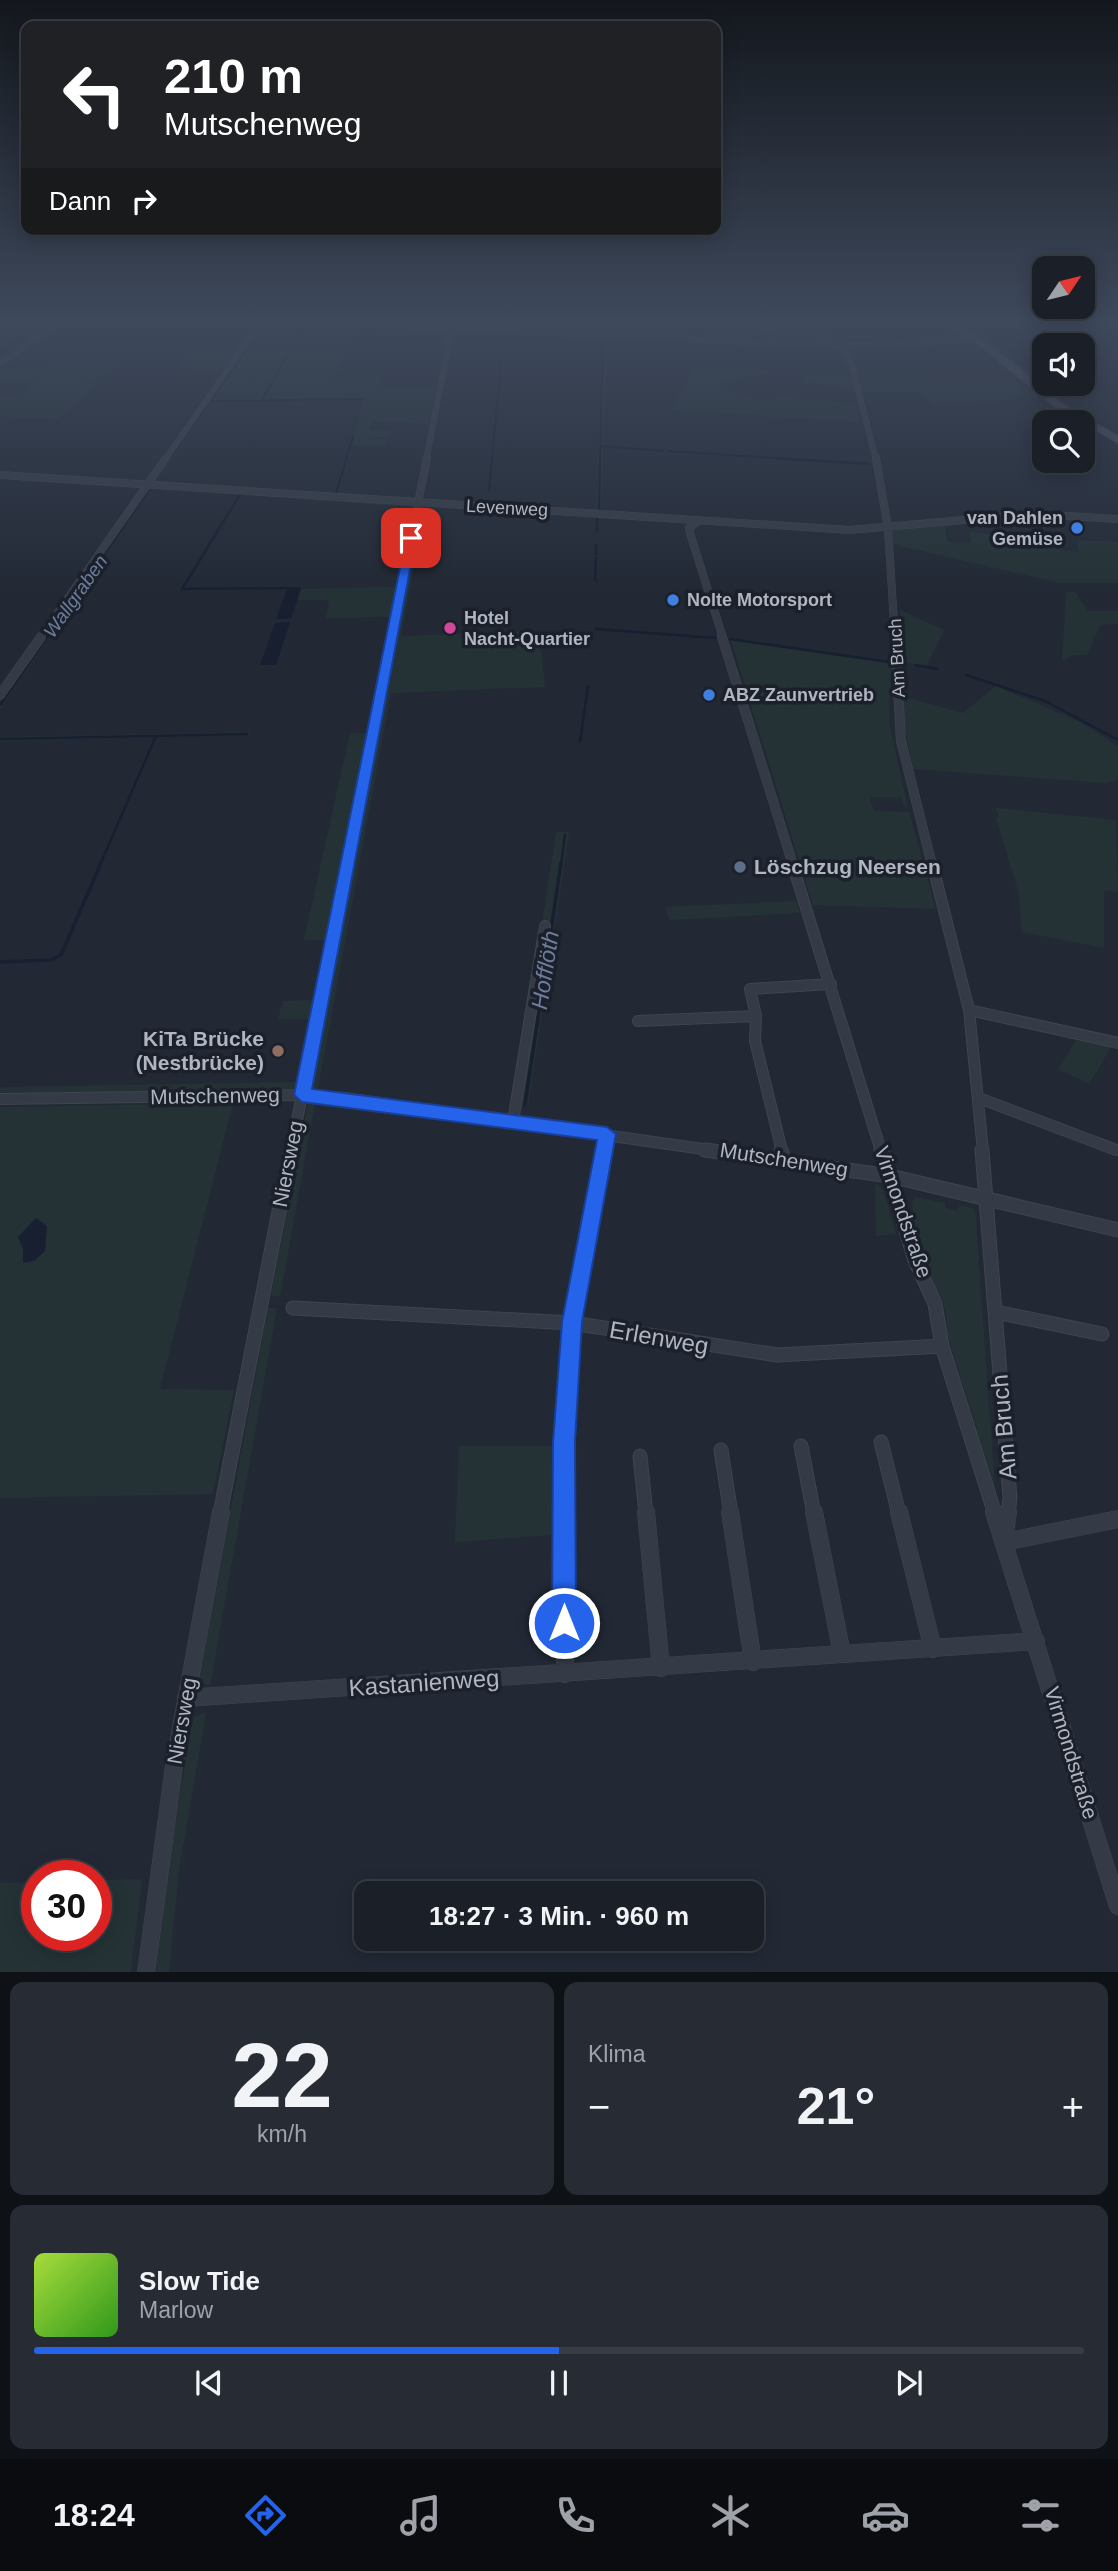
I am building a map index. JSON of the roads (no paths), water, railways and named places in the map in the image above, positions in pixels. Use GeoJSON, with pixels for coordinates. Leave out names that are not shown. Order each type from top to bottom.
{"type":"FeatureCollection","features":[{"type":"Feature","properties":{"kind":"main road"},"geometry":{"type":"LineString","coordinates":[[1067,410],[1118,440]]}},
{"type":"Feature","properties":{"kind":"street"},"geometry":{"type":"LineString","coordinates":[[0,695],[199,410]]}},
{"type":"Feature","properties":{"kind":"street","name":"Niersweg"},"geometry":{"type":"LineString","coordinates":[[146,1972],[161,1852],[186,1698],[436,410]]}},
{"type":"Feature","properties":{"kind":"street","name":"Am Bruch"},"geometry":{"type":"LineString","coordinates":[[863,410],[888,528],[901,741],[969,1010],[979,1098],[996,1312],[998,1374],[1010,1498],[1004,1542]]}},
{"type":"Feature","properties":{"kind":"street","name":"Levenweg"},"geometry":{"type":"LineString","coordinates":[[0,475],[697,522],[849,530],[888,528]]}},
{"type":"Feature","properties":{"kind":"street"},"geometry":{"type":"LineString","coordinates":[[888,528],[1033,514],[1118,520]]}},
{"type":"Feature","properties":{"kind":"street","name":"Virmondstraße"},"geometry":{"type":"LineString","coordinates":[[697,522],[689,528],[690,533],[917,1265],[935,1304],[942,1346],[1118,1906]]}},
{"type":"Feature","properties":{"kind":"street"},"geometry":{"type":"LineString","coordinates":[[513,1121],[545,926]]}},
{"type":"Feature","properties":{"kind":"street"},"geometry":{"type":"LineString","coordinates":[[784,1160],[755,1041],[756,1016],[750,989],[831,984]]}},
{"type":"Feature","properties":{"kind":"street"},"geometry":{"type":"LineString","coordinates":[[969,1010],[1118,1043]]}},
{"type":"Feature","properties":{"kind":"street"},"geometry":{"type":"LineString","coordinates":[[638,1021],[756,1016]]}},
{"type":"Feature","properties":{"kind":"street","name":"Mutschenweg"},"geometry":{"type":"LineString","coordinates":[[0,1099],[302,1095],[607,1134],[890,1177],[987,1197],[1118,1230]]}},
{"type":"Feature","properties":{"kind":"street"},"geometry":{"type":"LineString","coordinates":[[979,1098],[1116,1150]]}},
{"type":"Feature","properties":{"kind":"street"},"geometry":{"type":"LineString","coordinates":[[565,1674],[564,1455],[572,1322],[607,1134]]}},
{"type":"Feature","properties":{"kind":"street","name":"Erlenweg"},"geometry":{"type":"LineString","coordinates":[[293,1308],[572,1322],[755,1354],[800,1355],[942,1346]]}},
{"type":"Feature","properties":{"kind":"street"},"geometry":{"type":"LineString","coordinates":[[996,1312],[1102,1334]]}},
{"type":"Feature","properties":{"kind":"street"},"geometry":{"type":"LineString","coordinates":[[881,1443],[933,1649]]}},
{"type":"Feature","properties":{"kind":"street"},"geometry":{"type":"LineString","coordinates":[[801,1446],[842,1654]]}},
{"type":"Feature","properties":{"kind":"street"},"geometry":{"type":"LineString","coordinates":[[721,1450],[753,1662]]}},
{"type":"Feature","properties":{"kind":"street"},"geometry":{"type":"LineString","coordinates":[[640,1456],[661,1668]]}},
{"type":"Feature","properties":{"kind":"street"},"geometry":{"type":"LineString","coordinates":[[1004,1542],[1118,1519]]}},
{"type":"Feature","properties":{"kind":"street","name":"Kastanienweg"},"geometry":{"type":"LineString","coordinates":[[186,1698],[1036,1641]]}},
{"type":"Feature","properties":{"kind":"water"},"geometry":{"type":"Polygon","coordinates":[[[287,589],[301,589],[291,619],[276,619],[287,589]]]}},
{"type":"Feature","properties":{"kind":"water"},"geometry":{"type":"Polygon","coordinates":[[[290,622],[276,665],[260,665],[275,623],[290,622]]]}},
{"type":"Feature","properties":{"kind":"water"},"geometry":{"type":"Polygon","coordinates":[[[36,1218],[47,1226],[45,1251],[34,1261],[23,1263],[23,1249],[18,1237],[36,1218]]]}},
{"type":"Feature","properties":{"kind":"waterway","name":"Wallgraben"},"geometry":{"type":"LineString","coordinates":[[169,460],[204,410]]}},
{"type":"Feature","properties":{"kind":"waterway"},"geometry":{"type":"LineString","coordinates":[[492,460],[497,410]]}},
{"type":"Feature","properties":{"kind":"waterway","name":"Hofflöth"},"geometry":{"type":"LineString","coordinates":[[600,460],[601,410]]}},
{"type":"Feature","properties":{"kind":"waterway"},"geometry":{"type":"LineString","coordinates":[[346,460],[353,437]]}},
{"type":"Feature","properties":{"kind":"waterway"},"geometry":{"type":"LineString","coordinates":[[601,446],[662,451]]}},
{"type":"Feature","properties":{"kind":"waterway"},"geometry":{"type":"LineString","coordinates":[[669,451],[802,460]]}},
{"type":"Feature","properties":{"kind":"waterway","name":"Wallgraben"},"geometry":{"type":"LineString","coordinates":[[155,480],[170,458]]}},
{"type":"Feature","properties":{"kind":"waterway"},"geometry":{"type":"LineString","coordinates":[[336,494],[347,458]]}},
{"type":"Feature","properties":{"kind":"waterway"},"geometry":{"type":"LineString","coordinates":[[489,490],[492,458]]}},
{"type":"Feature","properties":{"kind":"waterway","name":"Hofflöth"},"geometry":{"type":"LineString","coordinates":[[599,510],[600,458]]}},
{"type":"Feature","properties":{"kind":"waterway"},"geometry":{"type":"LineString","coordinates":[[775,458],[869,464]]}},
{"type":"Feature","properties":{"kind":"waterway","name":"Wallgraben"},"geometry":{"type":"LineString","coordinates":[[0,705],[151,487]]}},
{"type":"Feature","properties":{"kind":"waterway"},"geometry":{"type":"LineString","coordinates":[[241,493],[182,589],[300,588]]}},
{"type":"Feature","properties":{"kind":"waterway","name":"Hofflöth"},"geometry":{"type":"LineString","coordinates":[[597,518],[597,531]]}},
{"type":"Feature","properties":{"kind":"waterway","name":"Hofflöth"},"geometry":{"type":"LineString","coordinates":[[596,545],[596,554]]}},
{"type":"Feature","properties":{"kind":"waterway","name":"Hofflöth"},"geometry":{"type":"LineString","coordinates":[[595,580],[596,558]]}},
{"type":"Feature","properties":{"kind":"waterway"},"geometry":{"type":"LineString","coordinates":[[596,629],[716,638]]}},
{"type":"Feature","properties":{"kind":"waterway"},"geometry":{"type":"LineString","coordinates":[[730,639],[889,662]]}},
{"type":"Feature","properties":{"kind":"waterway"},"geometry":{"type":"LineString","coordinates":[[915,665],[937,669]]}},
{"type":"Feature","properties":{"kind":"waterway"},"geometry":{"type":"LineString","coordinates":[[966,675],[1045,701],[1118,740]]}},
{"type":"Feature","properties":{"kind":"waterway","name":"Hofflöth"},"geometry":{"type":"LineString","coordinates":[[580,742],[588,686]]}},
{"type":"Feature","properties":{"kind":"waterway"},"geometry":{"type":"LineString","coordinates":[[0,739],[247,734]]}},
{"type":"Feature","properties":{"kind":"waterway"},"geometry":{"type":"LineString","coordinates":[[100,865],[156,736]]}},
{"type":"Feature","properties":{"kind":"waterway","name":"Hofflöth"},"geometry":{"type":"LineString","coordinates":[[561,865],[565,835]]}},
{"type":"Feature","properties":{"kind":"waterway"},"geometry":{"type":"LineString","coordinates":[[0,962],[50,960],[61,955],[101,863]]}},
{"type":"Feature","properties":{"kind":"waterway","name":"Hofflöth"},"geometry":{"type":"LineString","coordinates":[[525,1105],[561,863]]}},
{"type":"Feature","properties":{"kind":"place","name":"van Dahlen Gemüse"},"geometry":{"type":"Point","coordinates":[1077,528]}},
{"type":"Feature","properties":{"kind":"place","name":"Nolte Motorsport"},"geometry":{"type":"Point","coordinates":[673,600]}},
{"type":"Feature","properties":{"kind":"place","name":"Hotel Nacht-Quartier"},"geometry":{"type":"Point","coordinates":[450,628]}},
{"type":"Feature","properties":{"kind":"place","name":"ABZ Zaunvertrieb"},"geometry":{"type":"Point","coordinates":[709,695]}},
{"type":"Feature","properties":{"kind":"place","name":"Löschzug Neersen"},"geometry":{"type":"Point","coordinates":[740,867]}},
{"type":"Feature","properties":{"kind":"place","name":"KiTa Brücke (Nestbrücke)"},"geometry":{"type":"Point","coordinates":[278,1051]}}]}
